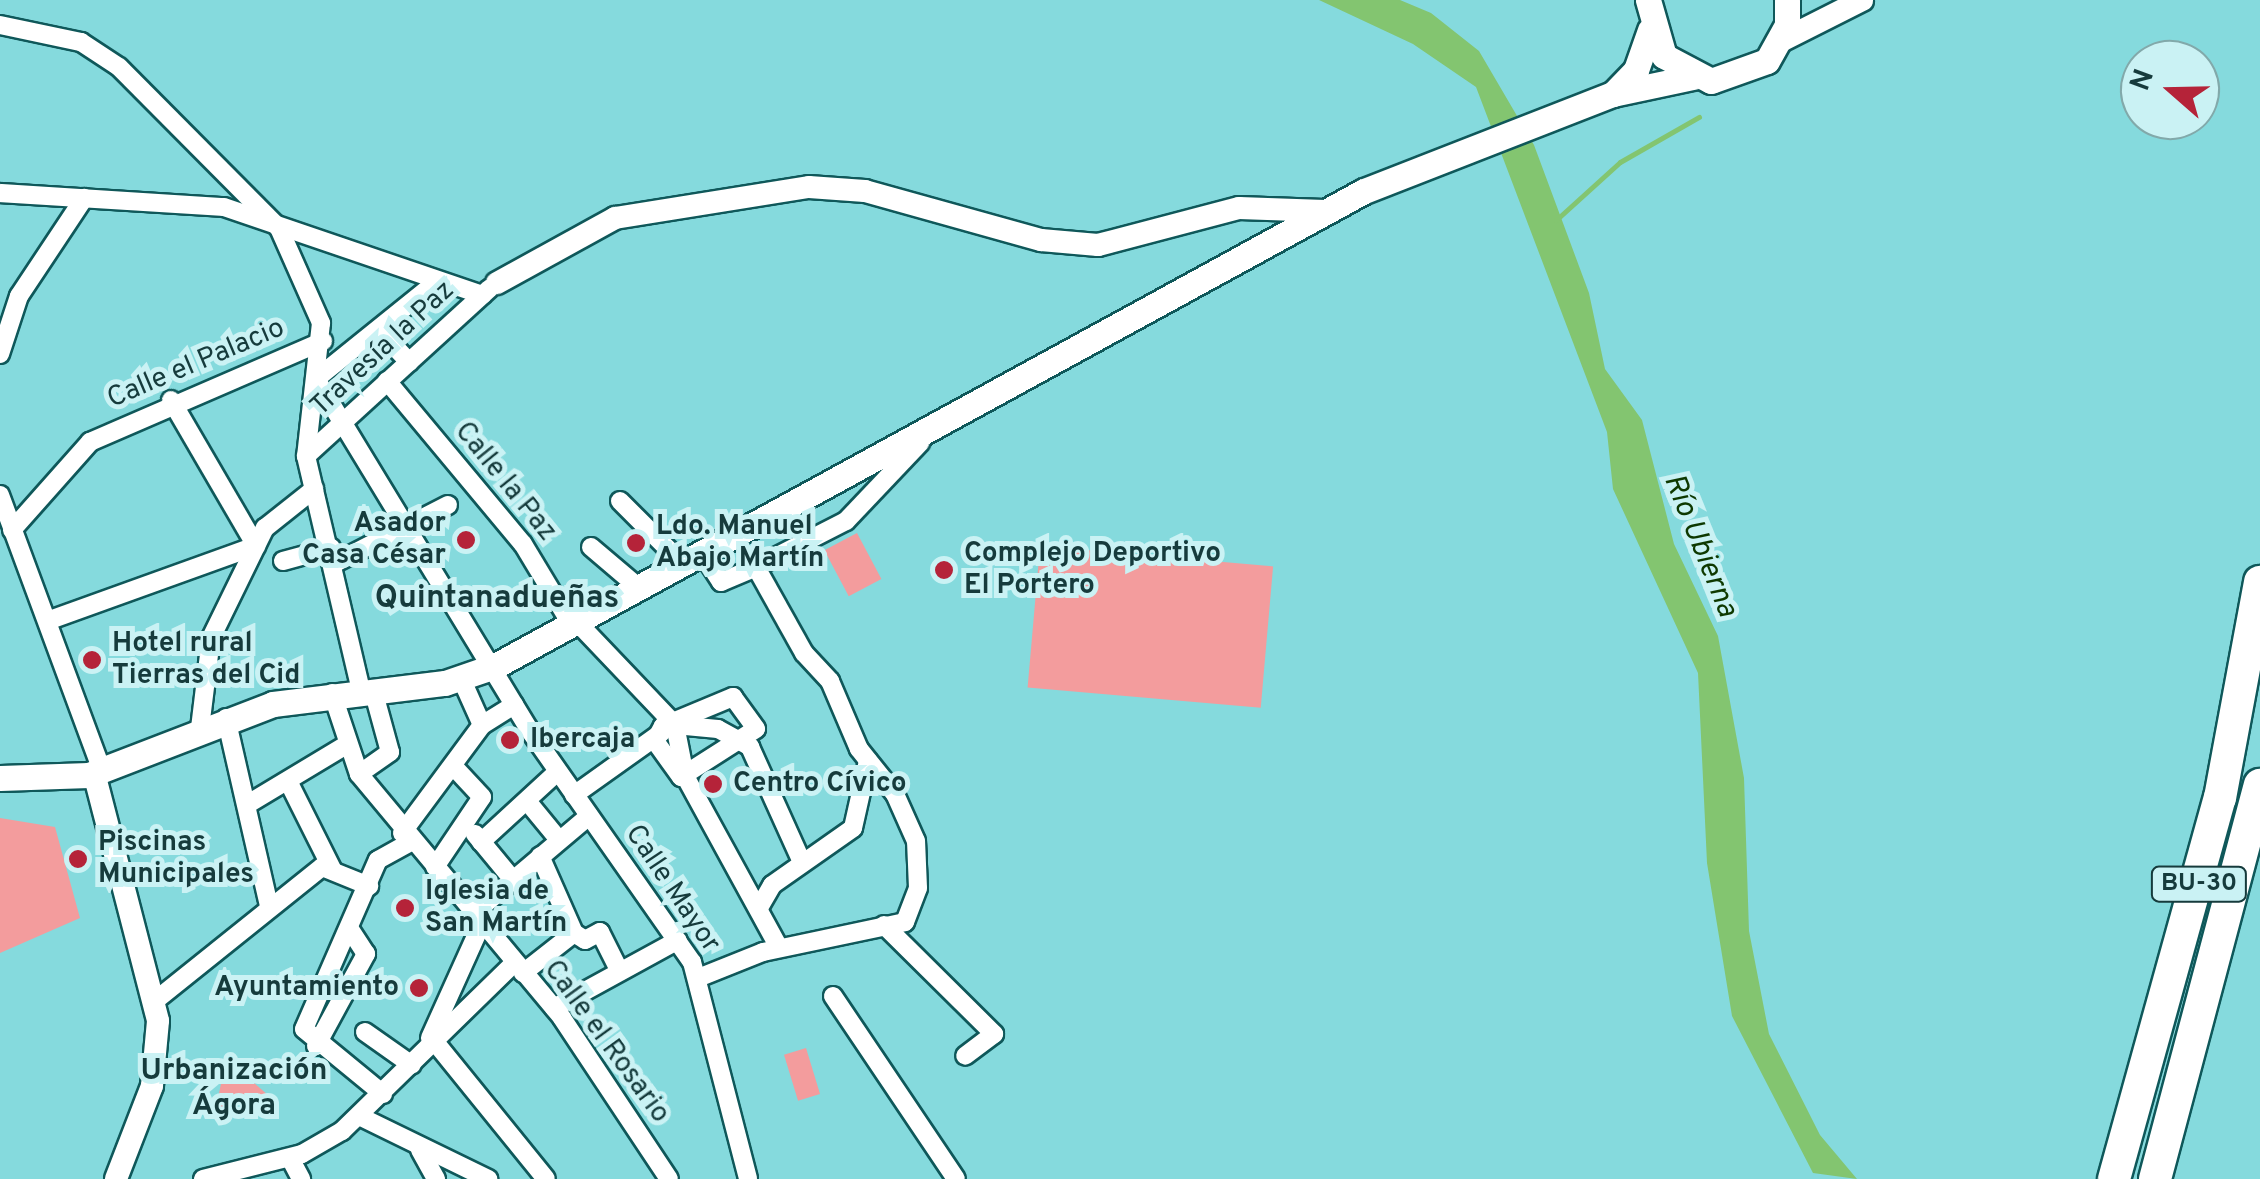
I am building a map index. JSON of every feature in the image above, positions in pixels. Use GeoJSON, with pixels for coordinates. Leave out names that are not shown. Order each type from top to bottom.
{"type":"FeatureCollection","features":[{"type":"Feature","properties":{"kind":"highway","name":"BU-30"},"geometry":{"type":"LineString","coordinates":[[2114,1179],[2216,814],[2260,582]]}},
{"type":"Feature","properties":{"kind":"highway","name":"BU-30"},"geometry":{"type":"LineString","coordinates":[[2155,1179],[2260,785]]}},
{"type":"Feature","properties":{"kind":"main road"},"geometry":{"type":"LineString","coordinates":[[0,778],[105,769],[226,718],[332,693],[461,678],[495,666],[1325,211],[1474,144],[1613,94],[1693,76],[1747,75],[1781,41],[1787,0]]}},
{"type":"Feature","properties":{"kind":"main road"},"geometry":{"type":"LineString","coordinates":[[1646,12],[1664,56],[1693,76]]}},
{"type":"Feature","properties":{"kind":"main road"},"geometry":{"type":"LineString","coordinates":[[1613,94],[1636,70],[1646,12]]}},
{"type":"Feature","properties":{"kind":"street"},"geometry":{"type":"LineString","coordinates":[[1818,0],[1838,0]]}},
{"type":"Feature","properties":{"kind":"street"},"geometry":{"type":"LineString","coordinates":[[1781,41],[1862,0]]}},
{"type":"Feature","properties":{"kind":"street"},"geometry":{"type":"LineString","coordinates":[[0,25],[81,42],[119,68],[278,228],[323,341],[306,456],[367,691],[390,752],[360,774]]}},
{"type":"Feature","properties":{"kind":"street"},"geometry":{"type":"LineString","coordinates":[[0,194],[224,207],[435,283],[490,289],[615,218],[809,187],[865,191],[1041,240],[1098,245],[1239,208],[1325,211]]}},
{"type":"Feature","properties":{"kind":"street"},"geometry":{"type":"LineString","coordinates":[[0,354],[25,285],[84,198]]}},
{"type":"Feature","properties":{"kind":"street"},"geometry":{"type":"LineString","coordinates":[[316,379],[435,283]]}},
{"type":"Feature","properties":{"kind":"street","name":"Travesía la Paz"},"geometry":{"type":"LineString","coordinates":[[306,456],[490,289]]}},
{"type":"Feature","properties":{"kind":"street"},"geometry":{"type":"LineString","coordinates":[[382,333],[408,362]]}},
{"type":"Feature","properties":{"kind":"street","name":"Calle el Palacio"},"geometry":{"type":"LineString","coordinates":[[12,530],[90,442],[170,400],[323,341]]}},
{"type":"Feature","properties":{"kind":"street","name":"Calle Mayor"},"geometry":{"type":"LineString","coordinates":[[316,379],[346,419],[412,527],[495,666],[515,707],[678,940],[698,978],[748,1179]]}},
{"type":"Feature","properties":{"kind":"street","name":"Calle la Paz"},"geometry":{"type":"LineString","coordinates":[[387,380],[524,544],[573,622],[668,726]]}},
{"type":"Feature","properties":{"kind":"street"},"geometry":{"type":"LineString","coordinates":[[170,400],[256,546]]}},
{"type":"Feature","properties":{"kind":"street"},"geometry":{"type":"LineString","coordinates":[[620,501],[721,582],[846,521],[879,477],[958,410]]}},
{"type":"Feature","properties":{"kind":"street"},"geometry":{"type":"LineString","coordinates":[[200,728],[211,638],[256,546],[314,489]]}},
{"type":"Feature","properties":{"kind":"street"},"geometry":{"type":"LineString","coordinates":[[0,495],[105,769],[156,1000],[152,1086],[116,1179]]}},
{"type":"Feature","properties":{"kind":"street"},"geometry":{"type":"LineString","coordinates":[[284,561],[333,556],[412,527],[448,506]]}},
{"type":"Feature","properties":{"kind":"street"},"geometry":{"type":"LineString","coordinates":[[50,620],[256,546]]}},
{"type":"Feature","properties":{"kind":"street"},"geometry":{"type":"LineString","coordinates":[[591,547],[636,586]]}},
{"type":"Feature","properties":{"kind":"street"},"geometry":{"type":"LineString","coordinates":[[698,978],[778,948],[911,918],[916,841],[868,761],[830,680],[804,653],[756,567]]}},
{"type":"Feature","properties":{"kind":"street"},"geometry":{"type":"LineString","coordinates":[[461,678],[482,725]]}},
{"type":"Feature","properties":{"kind":"street","name":"Calle el Rosario"},"geometry":{"type":"LineString","coordinates":[[332,693],[346,746],[360,774],[406,837],[554,1008],[669,1179]]}},
{"type":"Feature","properties":{"kind":"street"},"geometry":{"type":"LineString","coordinates":[[574,794],[668,726],[675,714],[686,724],[736,700]]}},
{"type":"Feature","properties":{"kind":"street"},"geometry":{"type":"LineString","coordinates":[[718,729],[736,700]]}},
{"type":"Feature","properties":{"kind":"street"},"geometry":{"type":"LineString","coordinates":[[685,776],[756,729],[736,700]]}},
{"type":"Feature","properties":{"kind":"street"},"geometry":{"type":"LineString","coordinates":[[383,1094],[316,1046],[366,954],[351,931],[378,860],[406,837],[482,725],[515,707]]}},
{"type":"Feature","properties":{"kind":"street"},"geometry":{"type":"LineString","coordinates":[[226,718],[248,804],[248,846],[269,906]]}},
{"type":"Feature","properties":{"kind":"street"},"geometry":{"type":"LineString","coordinates":[[668,726],[718,729],[739,738],[758,759],[802,862]]}},
{"type":"Feature","properties":{"kind":"street"},"geometry":{"type":"LineString","coordinates":[[668,726],[685,776],[760,906],[778,948]]}},
{"type":"Feature","properties":{"kind":"street"},"geometry":{"type":"LineString","coordinates":[[248,804],[290,785],[346,746]]}},
{"type":"Feature","properties":{"kind":"street"},"geometry":{"type":"LineString","coordinates":[[760,906],[802,862],[857,823],[868,761]]}},
{"type":"Feature","properties":{"kind":"street"},"geometry":{"type":"LineString","coordinates":[[435,866],[469,826],[482,798],[454,768]]}},
{"type":"Feature","properties":{"kind":"street"},"geometry":{"type":"LineString","coordinates":[[482,842],[558,772]]}},
{"type":"Feature","properties":{"kind":"street"},"geometry":{"type":"LineString","coordinates":[[290,785],[332,869],[369,886]]}},
{"type":"Feature","properties":{"kind":"street"},"geometry":{"type":"LineString","coordinates":[[526,801],[559,840]]}},
{"type":"Feature","properties":{"kind":"street"},"geometry":{"type":"LineString","coordinates":[[416,1060],[477,920],[513,880],[589,816]]}},
{"type":"Feature","properties":{"kind":"street"},"geometry":{"type":"LineString","coordinates":[[469,826],[513,880]]}},
{"type":"Feature","properties":{"kind":"street"},"geometry":{"type":"LineString","coordinates":[[540,856],[574,933],[585,940],[600,932],[618,968]]}},
{"type":"Feature","properties":{"kind":"street"},"geometry":{"type":"LineString","coordinates":[[156,1000],[269,906],[332,869]]}},
{"type":"Feature","properties":{"kind":"street"},"geometry":{"type":"LineString","coordinates":[[884,925],[994,1034],[965,1056]]}},
{"type":"Feature","properties":{"kind":"street"},"geometry":{"type":"LineString","coordinates":[[203,1179],[290,1158],[359,1116],[518,968],[574,933]]}},
{"type":"Feature","properties":{"kind":"street"},"geometry":{"type":"LineString","coordinates":[[554,1008],[618,968],[678,940]]}},
{"type":"Feature","properties":{"kind":"street"},"geometry":{"type":"LineString","coordinates":[[833,996],[956,1179]]}},
{"type":"Feature","properties":{"kind":"street"},"geometry":{"type":"LineString","coordinates":[[365,1032],[416,1060]]}},
{"type":"Feature","properties":{"kind":"street"},"geometry":{"type":"LineString","coordinates":[[435,1042],[546,1179]]}},
{"type":"Feature","properties":{"kind":"street"},"geometry":{"type":"LineString","coordinates":[[359,1116],[420,1150],[488,1179]]}},
{"type":"Feature","properties":{"kind":"street"},"geometry":{"type":"LineString","coordinates":[[420,1150],[436,1179]]}},
{"type":"Feature","properties":{"kind":"street"},"geometry":{"type":"LineString","coordinates":[[290,1158],[301,1179]]}},
{"type":"Feature","properties":{"kind":"street"},"geometry":{"type":"LineString","coordinates":[[523,1179],[531,1161]]}},
{"type":"Feature","properties":{"kind":"shaded area"},"geometry":{"type":"Polygon","coordinates":[[[1319,0],[1400,0],[1431,13],[1479,51],[1534,145],[1589,293],[1605,369],[1642,420],[1674,544],[1718,636],[1744,778],[1749,931],[1769,1034],[1820,1135],[1857,1179],[1813,1173],[1732,1016],[1707,863],[1698,673],[1613,489],[1607,432],[1476,87],[1413,44],[1319,0]]]}},
{"type":"Feature","properties":{"kind":"shaded area"},"geometry":{"type":"Polygon","coordinates":[[[857,533],[881,579],[849,596],[824,550],[857,533]]]}},
{"type":"Feature","properties":{"kind":"shaded area"},"geometry":{"type":"Polygon","coordinates":[[[1040,546],[1273,566],[1261,708],[1028,687],[1040,546]]]}},
{"type":"Feature","properties":{"kind":"shaded area"},"geometry":{"type":"Polygon","coordinates":[[[0,818],[55,827],[80,918],[0,953],[0,818]]]}},
{"type":"Feature","properties":{"kind":"shaded area"},"geometry":{"type":"Polygon","coordinates":[[[806,1048],[820,1094],[798,1101],[784,1055],[806,1048]]]}},
{"type":"Feature","properties":{"kind":"shaded area"},"geometry":{"type":"Polygon","coordinates":[[[226,1059],[268,1095],[267,1097],[216,1108],[226,1059]]]}},
{"type":"Feature","properties":{"kind":"waterway"},"geometry":{"type":"LineString","coordinates":[[1556,220],[1620,162],[1699,117]]}},
{"type":"Feature","properties":{"kind":"place","name":"Asador Casa César"},"geometry":{"type":"Point","coordinates":[466,540]}},
{"type":"Feature","properties":{"kind":"place","name":"Ldo. Manuel Abajo Martín"},"geometry":{"type":"Point","coordinates":[636,543]}},
{"type":"Feature","properties":{"kind":"place","name":"Complejo Deportivo El Portero"},"geometry":{"type":"Point","coordinates":[944,570]}},
{"type":"Feature","properties":{"kind":"place","name":"Hotel rural Tierras del Cid"},"geometry":{"type":"Point","coordinates":[92,660]}},
{"type":"Feature","properties":{"kind":"place","name":"Ibercaja"},"geometry":{"type":"Point","coordinates":[510,740]}},
{"type":"Feature","properties":{"kind":"place","name":"Centro Cívico"},"geometry":{"type":"Point","coordinates":[713,784]}},
{"type":"Feature","properties":{"kind":"place","name":"Piscinas Municipales"},"geometry":{"type":"Point","coordinates":[78,859]}},
{"type":"Feature","properties":{"kind":"place","name":"Iglesia de San Martín"},"geometry":{"type":"Point","coordinates":[405,908]}},
{"type":"Feature","properties":{"kind":"place","name":"Ayuntamiento"},"geometry":{"type":"Point","coordinates":[419,988]}},
{"type":"Feature","properties":{"kind":"district","name":"Quintanadueñas"},"geometry":{"type":"Point","coordinates":[497,599]}},
{"type":"Feature","properties":{"kind":"district","name":"Urbanización Ágora"},"geometry":{"type":"Point","coordinates":[234,1089]}},
{"type":"Feature","properties":{"kind":"water label","name":"Río Ubierna"},"geometry":{"type":"Point","coordinates":[1699,546]}}]}
